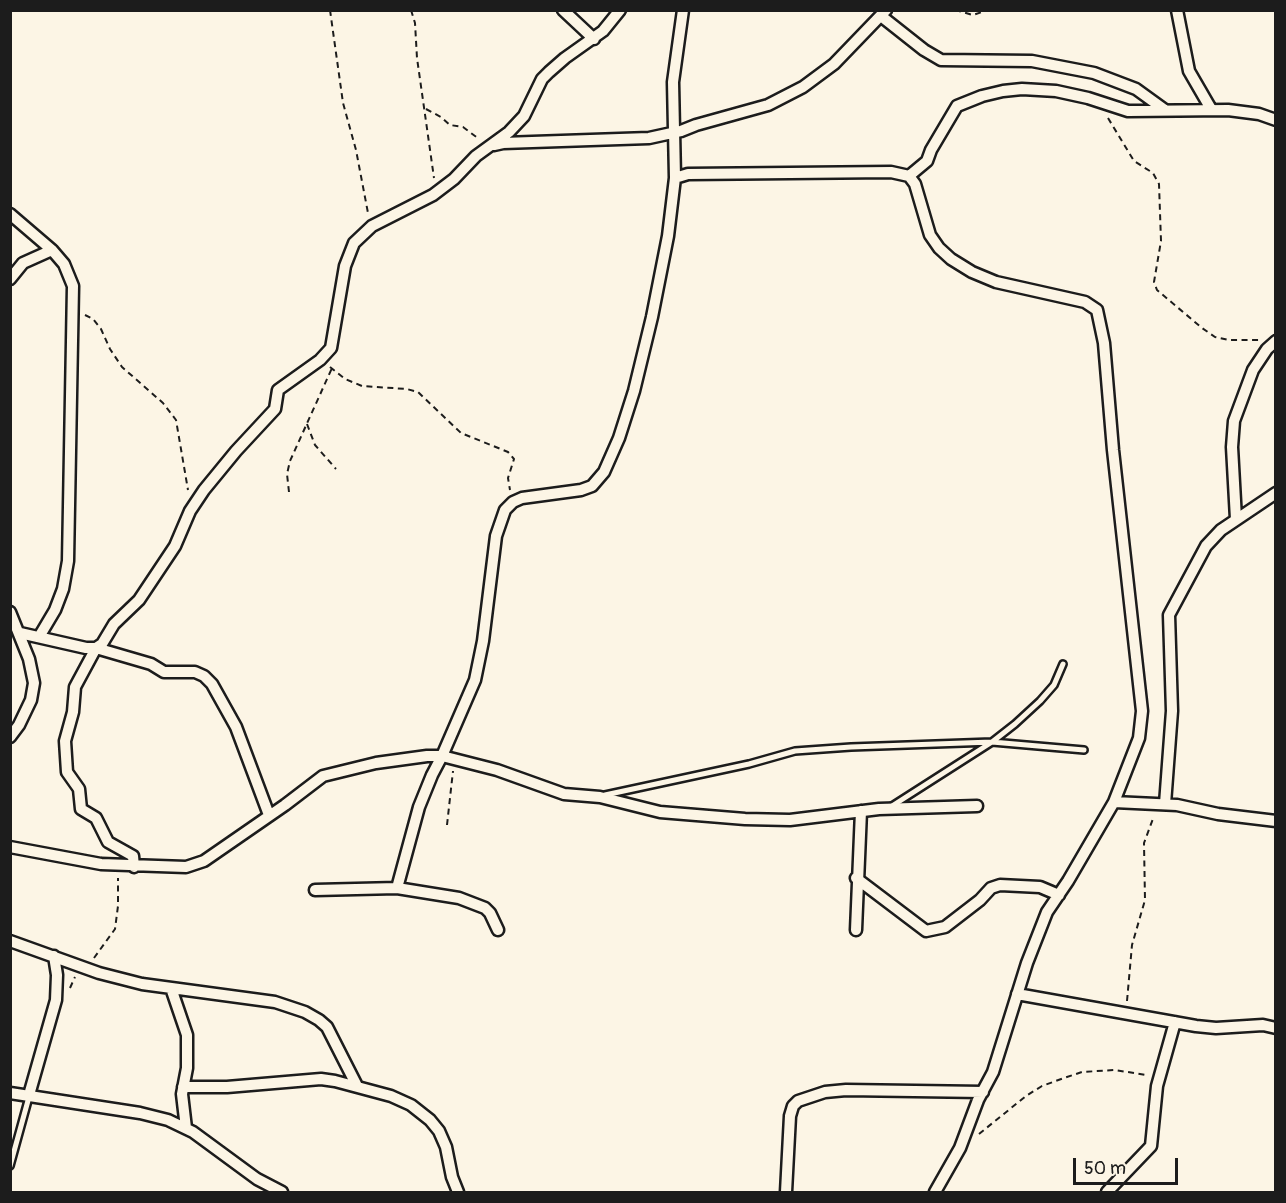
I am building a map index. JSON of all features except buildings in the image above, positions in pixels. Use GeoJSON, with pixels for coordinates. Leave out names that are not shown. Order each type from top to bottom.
{"type":"FeatureCollection","features":[{"type":"Feature","properties":{"kind":"street"},"geometry":{"type":"LineString","coordinates":[[563,10],[594,39]]}},
{"type":"Feature","properties":{"kind":"street"},"geometry":{"type":"LineString","coordinates":[[134,867],[133,856],[108,842],[96,818],[81,809],[79,789],[68,776],[66,768],[65,741],[73,712],[75,687],[96,648],[102,644],[109,630],[121,615],[139,600],[175,546],[190,511],[204,490],[275,409],[278,390],[320,360],[332,345],[348,255],[354,243],[369,228],[433,195],[454,179],[476,156],[520,121],[549,72],[565,58],[594,39],[620,10]]}},
{"type":"Feature","properties":{"kind":"street"},"geometry":{"type":"LineString","coordinates":[[397,888],[419,807],[475,680],[483,641],[496,536],[503,514],[513,502],[522,498],[581,490],[597,482],[619,438],[634,390],[652,317],[668,236],[675,178],[673,82],[684,10]]}},
{"type":"Feature","properties":{"kind":"street"},"geometry":{"type":"LineString","coordinates":[[1177,10],[1189,70],[1211,109]]}},
{"type":"Feature","properties":{"kind":"street"},"geometry":{"type":"LineString","coordinates":[[489,147],[503,144],[639,139],[675,133],[704,122],[768,105],[803,87],[834,64],[884,13],[924,50],[941,60],[1032,60],[1094,73],[1136,89],[1165,110]]}},
{"type":"Feature","properties":{"kind":"street"},"geometry":{"type":"LineString","coordinates":[[909,176],[927,161],[957,106],[1003,91],[1022,89],[1056,91],[1128,111],[1211,109],[1256,113],[1275,120]]}},
{"type":"Feature","properties":{"kind":"street"},"geometry":{"type":"LineString","coordinates":[[675,178],[688,174],[891,172],[909,176],[915,184],[930,235],[951,259],[972,272],[996,282],[1085,302],[1098,310],[1104,343],[1113,450],[1142,711],[1138,738],[1114,802],[1099,831],[1047,912],[1017,994],[993,1072],[978,1100],[960,1148],[935,1192]]}},
{"type":"Feature","properties":{"kind":"street"},"geometry":{"type":"LineString","coordinates":[[10,214],[52,250],[69,273],[73,286],[68,561],[63,590],[39,638]]}},
{"type":"Feature","properties":{"kind":"street"},"geometry":{"type":"LineString","coordinates":[[10,279],[23,263],[52,250]]}},
{"type":"Feature","properties":{"kind":"street"},"geometry":{"type":"LineString","coordinates":[[1236,519],[1232,447],[1234,421],[1253,369],[1275,341]]}},
{"type":"Feature","properties":{"kind":"street"},"geometry":{"type":"LineString","coordinates":[[1161,803],[1172,711],[1169,615],[1206,546],[1221,530],[1275,493]]}},
{"type":"Feature","properties":{"kind":"street"},"geometry":{"type":"LineString","coordinates":[[10,612],[32,669],[34,689],[25,713],[10,737]]}},
{"type":"Feature","properties":{"kind":"street"},"geometry":{"type":"LineString","coordinates":[[20,633],[86,648],[96,648],[151,664],[164,672],[195,672],[204,676],[212,684],[236,727],[269,815]]}},
{"type":"Feature","properties":{"kind":"street"},"geometry":{"type":"LineString","coordinates":[[10,847],[101,864],[182,868],[198,864],[323,776],[376,763],[427,756],[442,756],[497,770],[564,794],[600,796],[660,812],[790,820],[861,811],[977,806]]}},
{"type":"Feature","properties":{"kind":"street"},"geometry":{"type":"LineString","coordinates":[[1114,802],[1161,803],[1198,808],[1218,814],[1275,821]]}},
{"type":"Feature","properties":{"kind":"street"},"geometry":{"type":"LineString","coordinates":[[855,930],[861,811]]}},
{"type":"Feature","properties":{"kind":"street"},"geometry":{"type":"LineString","coordinates":[[856,878],[926,931],[945,927],[980,900],[991,888],[1000,885],[1040,887],[1059,895]]}},
{"type":"Feature","properties":{"kind":"street"},"geometry":{"type":"LineString","coordinates":[[315,890],[397,888],[459,898],[478,904],[490,913],[498,930]]}},
{"type":"Feature","properties":{"kind":"street"},"geometry":{"type":"LineString","coordinates":[[10,941],[85,968],[142,984],[275,1002],[305,1012],[327,1027],[357,1086]]}},
{"type":"Feature","properties":{"kind":"street"},"geometry":{"type":"LineString","coordinates":[[29,1095],[56,1000],[57,975],[54,956]]}},
{"type":"Feature","properties":{"kind":"street"},"geometry":{"type":"LineString","coordinates":[[171,988],[187,1035],[187,1068],[182,1103],[186,1128]]}},
{"type":"Feature","properties":{"kind":"street"},"geometry":{"type":"LineString","coordinates":[[1017,994],[1209,1028],[1263,1025],[1275,1028]]}},
{"type":"Feature","properties":{"kind":"street"},"geometry":{"type":"LineString","coordinates":[[1107,1192],[1151,1146],[1159,1078],[1175,1022]]}},
{"type":"Feature","properties":{"kind":"street"},"geometry":{"type":"LineString","coordinates":[[183,1087],[227,1087],[321,1079],[381,1092],[405,1102],[434,1124],[446,1147],[452,1177],[458,1192]]}},
{"type":"Feature","properties":{"kind":"street"},"geometry":{"type":"LineString","coordinates":[[786,1192],[790,1116],[793,1106],[798,1101],[825,1092],[846,1090],[983,1092]]}},
{"type":"Feature","properties":{"kind":"street"},"geometry":{"type":"LineString","coordinates":[[10,1092],[140,1113],[168,1120],[186,1128],[257,1179],[282,1192]]}},
{"type":"Feature","properties":{"kind":"lane"},"geometry":{"type":"LineString","coordinates":[[888,809],[992,742],[1040,701],[1053,685],[1063,664]]}},
{"type":"Feature","properties":{"kind":"lane"},"geometry":{"type":"LineString","coordinates":[[600,796],[749,764],[795,751],[992,742],[1084,750]]}},
{"type":"Feature","properties":{"kind":"lane"},"geometry":{"type":"LineString","coordinates":[[10,1166],[29,1095]]}},
{"type":"Feature","properties":{"kind":"path"},"geometry":{"type":"LineString","coordinates":[[330,10],[343,103],[357,150],[369,228]]}},
{"type":"Feature","properties":{"kind":"path"},"geometry":{"type":"LineString","coordinates":[[411,10],[415,24],[417,58],[434,176],[433,195]]}},
{"type":"Feature","properties":{"kind":"path"},"geometry":{"type":"LineString","coordinates":[[955,10],[973,15],[988,10]]}},
{"type":"Feature","properties":{"kind":"path"},"geometry":{"type":"LineString","coordinates":[[1096,101],[1134,161],[1153,173],[1159,184],[1161,241],[1154,282],[1157,290],[1215,337],[1229,340],[1275,341]]}},
{"type":"Feature","properties":{"kind":"path"},"geometry":{"type":"LineString","coordinates":[[426,109],[450,125],[470,132],[489,147]]}},
{"type":"Feature","properties":{"kind":"path"},"geometry":{"type":"LineString","coordinates":[[72,310],[91,317],[97,323],[117,362],[163,403],[176,420],[190,511]]}},
{"type":"Feature","properties":{"kind":"path"},"geometry":{"type":"LineString","coordinates":[[320,360],[345,379],[362,386],[418,392],[461,433],[508,452],[514,459],[508,478],[513,502]]}},
{"type":"Feature","properties":{"kind":"path"},"geometry":{"type":"LineString","coordinates":[[290,492],[287,470],[332,368]]}},
{"type":"Feature","properties":{"kind":"path"},"geometry":{"type":"LineString","coordinates":[[307,424],[315,445],[336,470]]}},
{"type":"Feature","properties":{"kind":"path"},"geometry":{"type":"LineString","coordinates":[[447,825],[455,759]]}},
{"type":"Feature","properties":{"kind":"path"},"geometry":{"type":"LineString","coordinates":[[1125,1012],[1131,954],[1145,900],[1144,843],[1161,803]]}},
{"type":"Feature","properties":{"kind":"path"},"geometry":{"type":"LineString","coordinates":[[85,968],[115,929],[118,906],[118,865]]}},
{"type":"Feature","properties":{"kind":"path"},"geometry":{"type":"LineString","coordinates":[[960,1148],[1026,1096],[1042,1086],[1064,1078],[1082,1072],[1115,1070],[1159,1078]]}}]}
